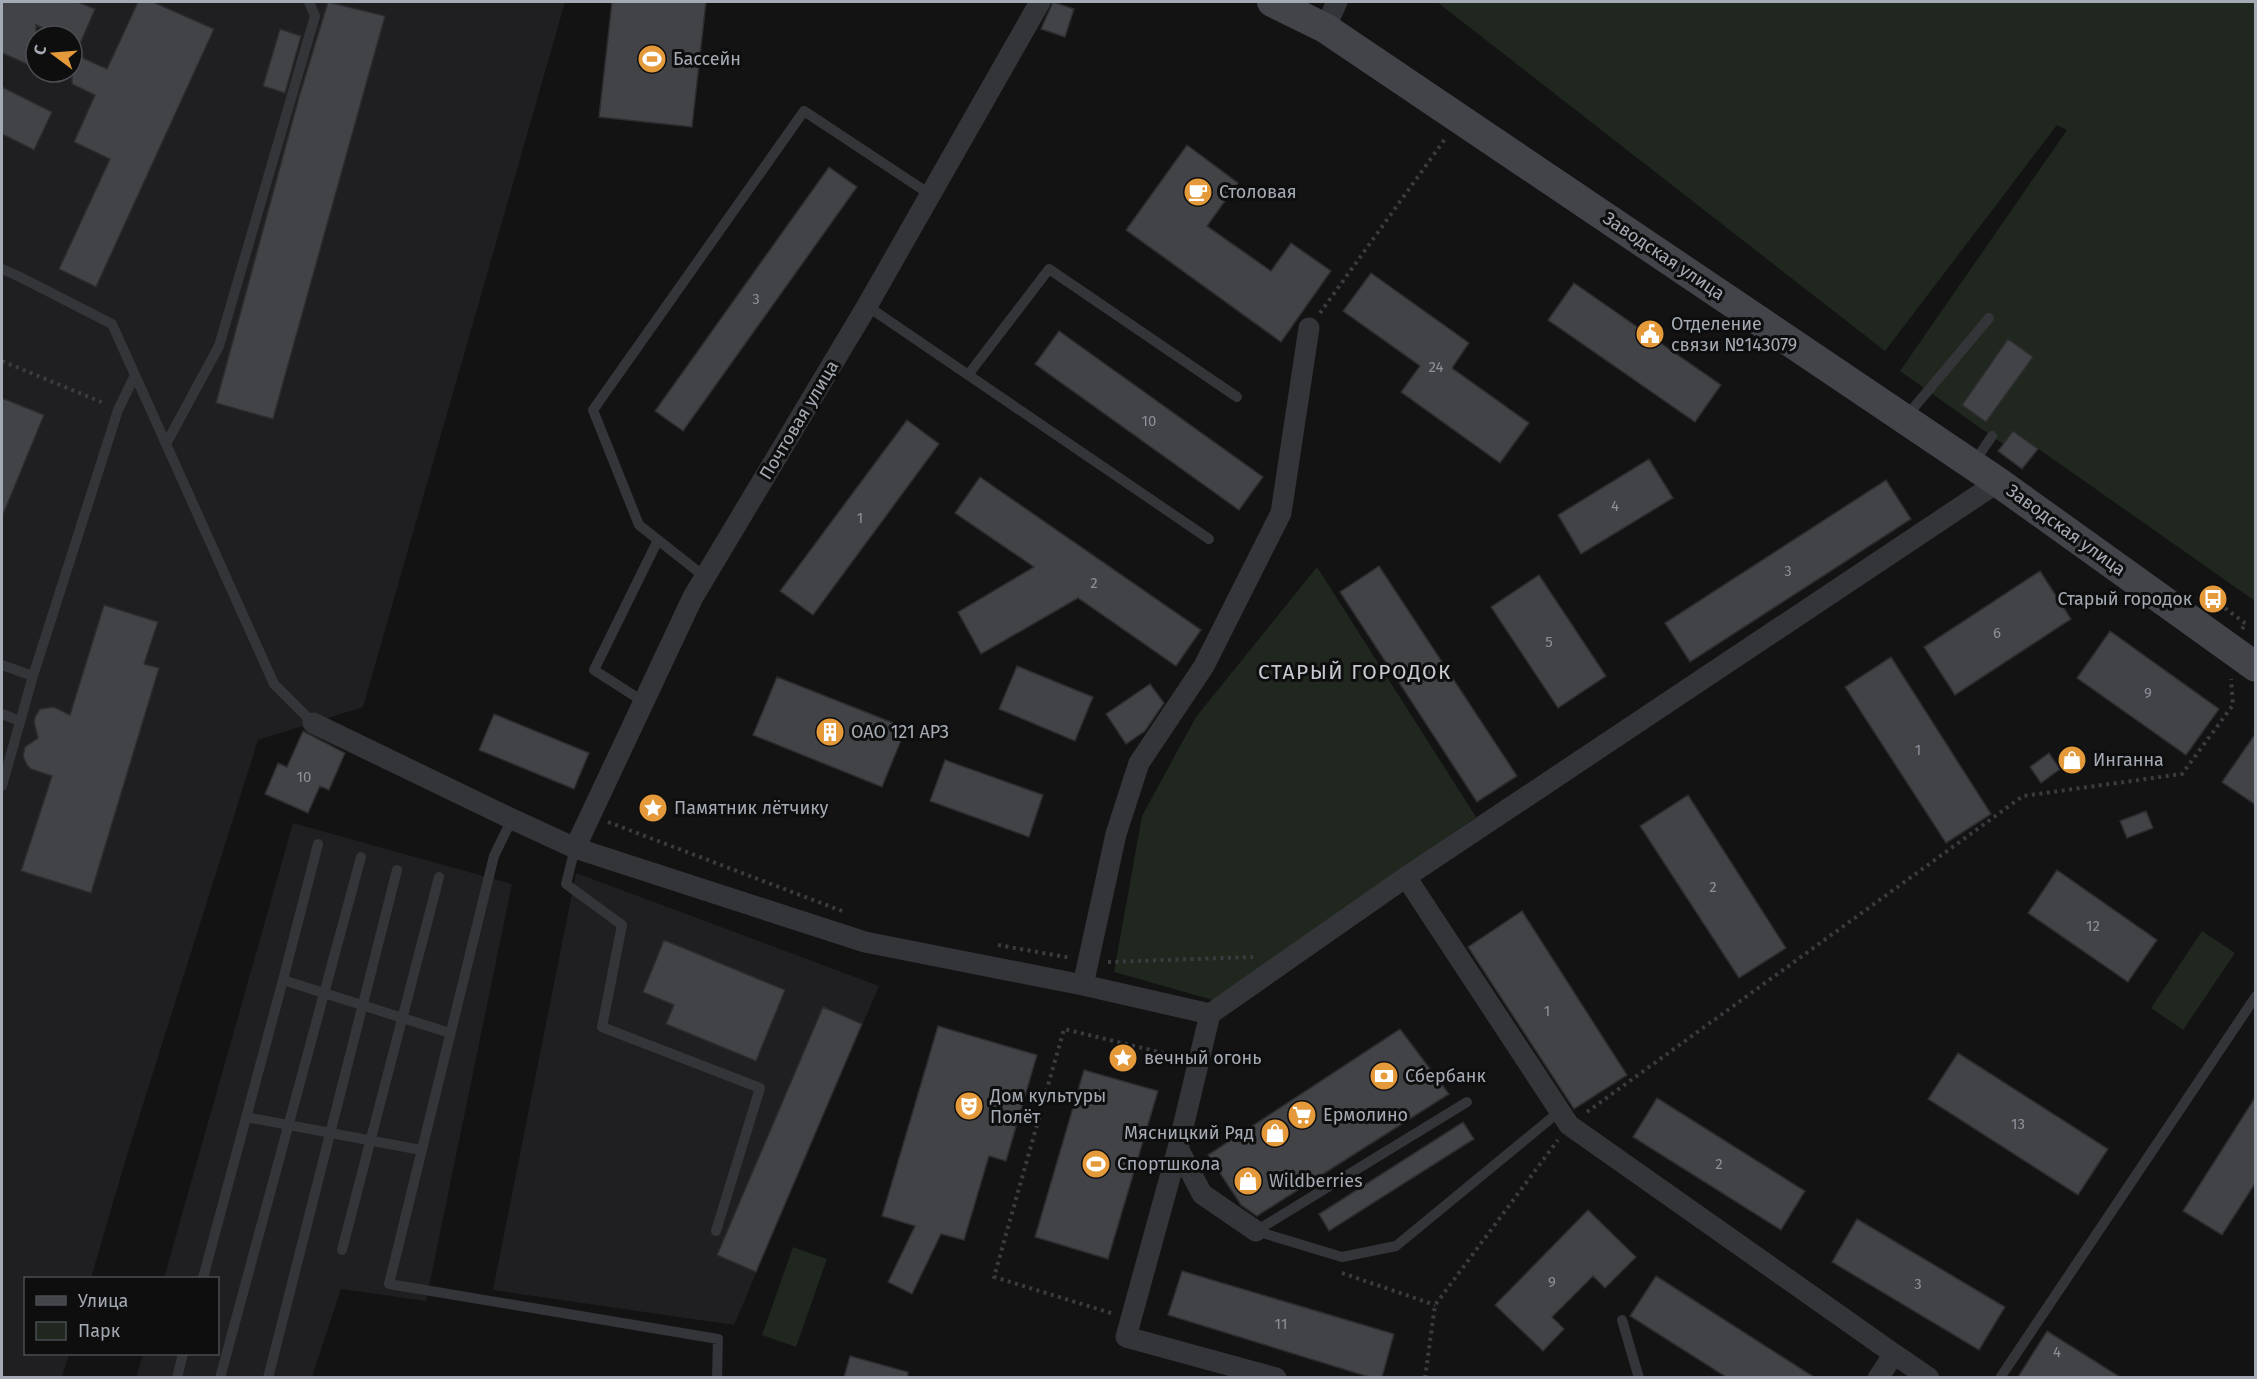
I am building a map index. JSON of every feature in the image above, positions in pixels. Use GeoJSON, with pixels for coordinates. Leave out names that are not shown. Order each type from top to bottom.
{"type":"FeatureCollection","features":[{"type":"Feature","properties":{"kind":"main road","name":"Заводская улица"},"geometry":{"type":"LineString","coordinates":[[1272,2],[1331,15],[1460,119],[1905,418],[2256,666]]}},
{"type":"Feature","properties":{"kind":"street","name":"Почтовая улица"},"geometry":{"type":"LineString","coordinates":[[576,848],[693,597],[867,306],[1040,2]]}},
{"type":"Feature","properties":{"kind":"street"},"geometry":{"type":"LineString","coordinates":[[1083,985],[1116,834],[1139,763],[1204,666],[1281,513],[1309,328]]}},
{"type":"Feature","properties":{"kind":"street"},"geometry":{"type":"LineString","coordinates":[[1276,1377],[1126,1337],[1178,1148],[1210,1014],[1406,876],[1998,482]]}},
{"type":"Feature","properties":{"kind":"street"},"geometry":{"type":"LineString","coordinates":[[313,723],[576,848],[865,942],[1083,985],[1210,1014]]}},
{"type":"Feature","properties":{"kind":"street"},"geometry":{"type":"LineString","coordinates":[[1406,876],[1564,1118],[1929,1377]]}},
{"type":"Feature","properties":{"kind":"street"},"geometry":{"type":"LineString","coordinates":[[1178,1148],[1202,1194],[1256,1231]]}},
{"type":"Feature","properties":{"kind":"street"},"geometry":{"type":"LineString","coordinates":[[1878,1377],[1894,1354]]}},
{"type":"Feature","properties":{"kind":"lane"},"geometry":{"type":"LineString","coordinates":[[166,444],[219,346],[315,16],[309,2]]}},
{"type":"Feature","properties":{"kind":"lane"},"geometry":{"type":"LineString","coordinates":[[705,577],[639,525],[593,410],[804,111],[931,195]]}},
{"type":"Feature","properties":{"kind":"lane"},"geometry":{"type":"LineString","coordinates":[[2,269],[112,324],[274,684],[313,723]]}},
{"type":"Feature","properties":{"kind":"lane"},"geometry":{"type":"LineString","coordinates":[[968,375],[1049,269],[1237,398]]}},
{"type":"Feature","properties":{"kind":"lane"},"geometry":{"type":"LineString","coordinates":[[867,306],[1209,539]]}},
{"type":"Feature","properties":{"kind":"lane"},"geometry":{"type":"LineString","coordinates":[[1905,418],[1989,318]]}},
{"type":"Feature","properties":{"kind":"lane"},"geometry":{"type":"LineString","coordinates":[[2,786],[33,676],[118,410],[135,375]]}},
{"type":"Feature","properties":{"kind":"lane"},"geometry":{"type":"LineString","coordinates":[[1973,465],[1992,436]]}},
{"type":"Feature","properties":{"kind":"lane"},"geometry":{"type":"LineString","coordinates":[[644,702],[594,670],[658,540]]}},
{"type":"Feature","properties":{"kind":"lane"},"geometry":{"type":"LineString","coordinates":[[2,665],[33,676]]}},
{"type":"Feature","properties":{"kind":"lane"},"geometry":{"type":"LineString","coordinates":[[2,714],[20,721]]}},
{"type":"Feature","properties":{"kind":"lane"},"geometry":{"type":"LineString","coordinates":[[512,819],[494,856],[388,1284],[718,1339],[717,1377]]}},
{"type":"Feature","properties":{"kind":"lane"},"geometry":{"type":"LineString","coordinates":[[203,1277],[318,844]]}},
{"type":"Feature","properties":{"kind":"lane"},"geometry":{"type":"LineString","coordinates":[[576,848],[567,884],[622,925],[602,1028],[760,1088],[716,1231]]}},
{"type":"Feature","properties":{"kind":"lane"},"geometry":{"type":"LineString","coordinates":[[220,1377],[361,857]]}},
{"type":"Feature","properties":{"kind":"lane"},"geometry":{"type":"LineString","coordinates":[[268,1377],[397,870]]}},
{"type":"Feature","properties":{"kind":"lane"},"geometry":{"type":"LineString","coordinates":[[342,1250],[439,877]]}},
{"type":"Feature","properties":{"kind":"lane"},"geometry":{"type":"LineString","coordinates":[[283,980],[450,1033]]}},
{"type":"Feature","properties":{"kind":"lane"},"geometry":{"type":"LineString","coordinates":[[2000,1377],[2256,996]]}},
{"type":"Feature","properties":{"kind":"lane"},"geometry":{"type":"LineString","coordinates":[[1256,1231],[1467,1102]]}},
{"type":"Feature","properties":{"kind":"lane"},"geometry":{"type":"LineString","coordinates":[[246,1117],[422,1150]]}},
{"type":"Feature","properties":{"kind":"lane"},"geometry":{"type":"LineString","coordinates":[[1256,1231],[1342,1257],[1396,1246],[1564,1118]]}},
{"type":"Feature","properties":{"kind":"lane"},"geometry":{"type":"LineString","coordinates":[[1622,1320],[1639,1377]]}},
{"type":"Feature","properties":{"kind":"lane"},"geometry":{"type":"LineString","coordinates":[[177,1377],[182,1355]]}},
{"type":"Feature","properties":{"kind":"path"},"geometry":{"type":"LineString","coordinates":[[1309,328],[1460,119]]}},
{"type":"Feature","properties":{"kind":"path"},"geometry":{"type":"LineString","coordinates":[[2,361],[118,410]]}},
{"type":"Feature","properties":{"kind":"path"},"geometry":{"type":"LineString","coordinates":[[1425,1377],[1435,1305],[1564,1118],[2023,796],[2182,774],[2233,705],[2228,647],[2246,624],[2213,599]]}},
{"type":"Feature","properties":{"kind":"path"},"geometry":{"type":"LineString","coordinates":[[591,816],[852,914]]}},
{"type":"Feature","properties":{"kind":"path"},"geometry":{"type":"LineString","coordinates":[[986,943],[1088,961],[1116,963],[1293,956]]}},
{"type":"Feature","properties":{"kind":"path"},"geometry":{"type":"LineString","coordinates":[[1132,1319],[994,1277],[1064,1029],[1198,1061]]}},
{"type":"Feature","properties":{"kind":"shaded area"},"geometry":{"type":"Polygon","coordinates":[[[2,2],[565,2],[363,707],[258,740],[127,1155],[91,1277],[24,1277],[24,1355],[69,1355],[62,1377],[2,1378],[2,2]]]}},
{"type":"Feature","properties":{"kind":"shaded area"},"geometry":{"type":"Polygon","coordinates":[[[293,823],[512,884],[426,1301],[341,1289],[312,1377],[136,1378],[143,1355],[219,1355],[219,1277],[164,1277],[293,823]]]}},
{"type":"Feature","properties":{"kind":"shaded area"},"geometry":{"type":"Polygon","coordinates":[[[576,873],[879,986],[734,1325],[493,1290],[576,873]]]}},
{"type":"Feature","properties":{"kind":"green space"},"geometry":{"type":"Polygon","coordinates":[[[1437,2],[2255,2],[2255,601],[2013,431],[2003,444],[1900,371],[2067,130],[2057,125],[1885,351],[1437,2]]]}},
{"type":"Feature","properties":{"kind":"green space"},"geometry":{"type":"Polygon","coordinates":[[[1317,567],[1476,817],[1213,1000],[1114,972],[1142,816],[1196,717],[1317,567]]]}},
{"type":"Feature","properties":{"kind":"green space"},"geometry":{"type":"Polygon","coordinates":[[[2202,931],[2235,953],[2183,1030],[2151,1008],[2202,931]]]}},
{"type":"Feature","properties":{"kind":"green space"},"geometry":{"type":"Polygon","coordinates":[[[793,1247],[827,1259],[796,1347],[762,1335],[793,1247]]]}},
{"type":"Feature","properties":{"kind":"building"},"geometry":{"type":"Polygon","coordinates":[[[2,2],[78,2],[95,9],[84,35],[84,24],[24,24],[24,63],[2,53],[2,2]]]}},
{"type":"Feature","properties":{"kind":"building"},"geometry":{"type":"Polygon","coordinates":[[[138,2],[153,2],[214,29],[96,287],[59,269],[110,159],[74,142],[95,95],[72,84],[84,84],[84,58],[107,69],[138,2]]]}},
{"type":"Feature","properties":{"kind":"building"},"geometry":{"type":"Polygon","coordinates":[[[328,2],[385,16],[273,419],[216,403],[299,97],[328,2]]]}},
{"type":"Feature","properties":{"kind":"building","name":"Бассейн"},"geometry":{"type":"Polygon","coordinates":[[[612,2],[706,2],[692,127],[599,117],[612,2]]]}},
{"type":"Feature","properties":{"kind":"building"},"geometry":{"type":"Polygon","coordinates":[[[1053,2],[1074,9],[1065,37],[1041,29],[1053,2]]]}},
{"type":"Feature","properties":{"kind":"building"},"geometry":{"type":"Polygon","coordinates":[[[280,29],[301,36],[285,93],[263,86],[280,29]]]}},
{"type":"Feature","properties":{"kind":"building"},"geometry":{"type":"Polygon","coordinates":[[[2,87],[52,112],[34,150],[2,134],[2,87]]]}},
{"type":"Feature","properties":{"kind":"building"},"geometry":{"type":"Polygon","coordinates":[[[1187,145],[1238,183],[1207,226],[1271,271],[1291,243],[1331,271],[1281,342],[1126,230],[1187,145]]]}},
{"type":"Feature","properties":{"kind":"building"},"geometry":{"type":"Polygon","coordinates":[[[829,167],[857,187],[683,431],[655,411],[829,167]]]}},
{"type":"Feature","properties":{"kind":"building"},"geometry":{"type":"Polygon","coordinates":[[[1371,273],[1469,343],[1452,368],[1529,423],[1500,463],[1401,392],[1420,366],[1343,311],[1371,273]]]}},
{"type":"Feature","properties":{"kind":"building"},"geometry":{"type":"Polygon","coordinates":[[[1574,283],[1721,385],[1695,422],[1548,320],[1574,283]]]}},
{"type":"Feature","properties":{"kind":"building"},"geometry":{"type":"Polygon","coordinates":[[[1059,331],[1263,477],[1239,510],[1035,364],[1059,331]]]}},
{"type":"Feature","properties":{"kind":"building"},"geometry":{"type":"Polygon","coordinates":[[[2008,339],[2033,357],[1986,422],[1962,405],[2008,339]]]}},
{"type":"Feature","properties":{"kind":"building"},"geometry":{"type":"Polygon","coordinates":[[[2,398],[44,415],[2,517],[2,398]]]}},
{"type":"Feature","properties":{"kind":"building"},"geometry":{"type":"Polygon","coordinates":[[[907,420],[939,444],[813,615],[780,591],[907,420]]]}},
{"type":"Feature","properties":{"kind":"building"},"geometry":{"type":"Polygon","coordinates":[[[2013,431],[2038,449],[2022,469],[1998,451],[2013,431]]]}},
{"type":"Feature","properties":{"kind":"building"},"geometry":{"type":"Polygon","coordinates":[[[1649,459],[1673,498],[1581,554],[1558,515],[1649,459]]]}},
{"type":"Feature","properties":{"kind":"building"},"geometry":{"type":"Polygon","coordinates":[[[980,477],[1201,630],[1176,666],[1078,598],[981,654],[958,612],[1034,567],[955,513],[980,477]]]}},
{"type":"Feature","properties":{"kind":"building"},"geometry":{"type":"Polygon","coordinates":[[[1886,480],[1911,519],[1690,662],[1665,623],[1886,480]]]}},
{"type":"Feature","properties":{"kind":"building"},"geometry":{"type":"Polygon","coordinates":[[[1379,566],[1517,776],[1477,802],[1340,592],[1379,566]]]}},
{"type":"Feature","properties":{"kind":"building"},"geometry":{"type":"Polygon","coordinates":[[[2040,571],[2071,619],[1955,695],[1924,647],[2040,571]]]}},
{"type":"Feature","properties":{"kind":"building"},"geometry":{"type":"Polygon","coordinates":[[[1539,575],[1606,676],[1558,708],[1491,607],[1539,575]]]}},
{"type":"Feature","properties":{"kind":"building"},"geometry":{"type":"Polygon","coordinates":[[[104,605],[158,622],[144,664],[159,668],[91,893],[21,871],[52,776],[31,769],[23,756],[25,747],[38,738],[34,722],[40,709],[54,707],[70,715],[104,605]]]}},
{"type":"Feature","properties":{"kind":"building"},"geometry":{"type":"Polygon","coordinates":[[[2110,631],[2219,709],[2186,755],[2077,678],[2110,631]]]}},
{"type":"Feature","properties":{"kind":"building"},"geometry":{"type":"Polygon","coordinates":[[[1891,657],[1991,814],[1946,843],[1845,687],[1891,657]]]}},
{"type":"Feature","properties":{"kind":"building"},"geometry":{"type":"Polygon","coordinates":[[[1017,666],[1093,697],[1075,741],[999,709],[1017,666]]]}},
{"type":"Feature","properties":{"kind":"building","name":"OAO 121 АРЗ"},"geometry":{"type":"Polygon","coordinates":[[[777,677],[906,728],[882,787],[753,735],[777,677]]]}},
{"type":"Feature","properties":{"kind":"building"},"geometry":{"type":"Polygon","coordinates":[[[1150,684],[1164,703],[1145,731],[1126,744],[1106,714],[1150,684]]]}},
{"type":"Feature","properties":{"kind":"building"},"geometry":{"type":"Polygon","coordinates":[[[494,714],[589,753],[574,789],[479,750],[494,714]]]}},
{"type":"Feature","properties":{"kind":"building"},"geometry":{"type":"Polygon","coordinates":[[[303,731],[345,753],[329,790],[320,786],[308,813],[265,794],[278,763],[287,767],[303,731]]]}},
{"type":"Feature","properties":{"kind":"building"},"geometry":{"type":"Polygon","coordinates":[[[2256,733],[2256,805],[2222,782],[2256,733]]]}},
{"type":"Feature","properties":{"kind":"building"},"geometry":{"type":"Polygon","coordinates":[[[2049,753],[2060,769],[2041,783],[2030,767],[2049,753]]]}},
{"type":"Feature","properties":{"kind":"building"},"geometry":{"type":"Polygon","coordinates":[[[945,760],[1043,795],[1029,837],[930,801],[945,760]]]}},
{"type":"Feature","properties":{"kind":"building"},"geometry":{"type":"Polygon","coordinates":[[[1688,795],[1786,948],[1739,978],[1640,826],[1688,795]]]}},
{"type":"Feature","properties":{"kind":"building"},"geometry":{"type":"Polygon","coordinates":[[[2146,811],[2153,828],[2127,838],[2120,821],[2146,811]]]}},
{"type":"Feature","properties":{"kind":"building"},"geometry":{"type":"Polygon","coordinates":[[[2057,870],[2157,940],[2128,982],[2028,913],[2057,870]]]}},
{"type":"Feature","properties":{"kind":"building"},"geometry":{"type":"Polygon","coordinates":[[[1522,911],[1627,1075],[1574,1109],[1468,947],[1522,911]]]}},
{"type":"Feature","properties":{"kind":"building"},"geometry":{"type":"Polygon","coordinates":[[[664,940],[785,990],[756,1061],[666,1024],[674,1005],[643,992],[664,940]]]}},
{"type":"Feature","properties":{"kind":"building"},"geometry":{"type":"Polygon","coordinates":[[[823,1007],[862,1024],[756,1272],[717,1255],[823,1007]]]}},
{"type":"Feature","properties":{"kind":"building","name":"Дом культуры Полёт"},"geometry":{"type":"Polygon","coordinates":[[[938,1026],[1037,1055],[1006,1161],[989,1156],[964,1240],[941,1234],[912,1294],[888,1282],[915,1226],[882,1216],[938,1026]]]}},
{"type":"Feature","properties":{"kind":"building"},"geometry":{"type":"Polygon","coordinates":[[[1400,1029],[1449,1094],[1257,1216],[1241,1205],[1208,1155],[1400,1029]]]}},
{"type":"Feature","properties":{"kind":"building"},"geometry":{"type":"Polygon","coordinates":[[[1958,1053],[2108,1149],[2078,1195],[1928,1099],[1958,1053]]]}},
{"type":"Feature","properties":{"kind":"building","name":"Спортшкола"},"geometry":{"type":"Polygon","coordinates":[[[1084,1070],[1158,1091],[1108,1259],[1035,1237],[1084,1070]]]}},
{"type":"Feature","properties":{"kind":"building"},"geometry":{"type":"Polygon","coordinates":[[[2256,1096],[2256,1182],[2222,1235],[2183,1211],[2256,1096]]]}},
{"type":"Feature","properties":{"kind":"building"},"geometry":{"type":"Polygon","coordinates":[[[1657,1098],[1805,1191],[1781,1230],[1633,1137],[1657,1098]]]}},
{"type":"Feature","properties":{"kind":"building"},"geometry":{"type":"Polygon","coordinates":[[[1463,1122],[1474,1139],[1329,1231],[1319,1214],[1463,1122]]]}},
{"type":"Feature","properties":{"kind":"building"},"geometry":{"type":"Polygon","coordinates":[[[1588,1210],[1636,1257],[1605,1288],[1593,1276],[1552,1317],[1564,1329],[1543,1351],[1495,1305],[1588,1210]]]}},
{"type":"Feature","properties":{"kind":"building"},"geometry":{"type":"Polygon","coordinates":[[[1857,1219],[2005,1307],[1979,1350],[1832,1262],[1857,1219]]]}},
{"type":"Feature","properties":{"kind":"building"},"geometry":{"type":"Polygon","coordinates":[[[1182,1271],[1394,1334],[1382,1377],[1369,1377],[1168,1315],[1182,1271]]]}},
{"type":"Feature","properties":{"kind":"building"},"geometry":{"type":"Polygon","coordinates":[[[1656,1276],[1814,1377],[1726,1377],[1630,1316],[1656,1276]]]}},
{"type":"Feature","properties":{"kind":"building"},"geometry":{"type":"Polygon","coordinates":[[[2047,1331],[2120,1377],[2018,1377],[2047,1331]]]}},
{"type":"Feature","properties":{"kind":"building"},"geometry":{"type":"Polygon","coordinates":[[[850,1356],[908,1372],[908,1377],[844,1377],[850,1356]]]}},
{"type":"Feature","properties":{"kind":"place","name":"Бассейн"},"geometry":{"type":"Point","coordinates":[652,59]}},
{"type":"Feature","properties":{"kind":"place","name":"Столовая"},"geometry":{"type":"Point","coordinates":[1198,192]}},
{"type":"Feature","properties":{"kind":"place","name":"Отделение связи №143079"},"geometry":{"type":"Point","coordinates":[1650,334]}},
{"type":"Feature","properties":{"kind":"place","name":"Старый городок"},"geometry":{"type":"Point","coordinates":[2213,599]}},
{"type":"Feature","properties":{"kind":"place","name":"OAO 121 АРЗ"},"geometry":{"type":"Point","coordinates":[830,732]}},
{"type":"Feature","properties":{"kind":"place","name":"Инганна"},"geometry":{"type":"Point","coordinates":[2072,760]}},
{"type":"Feature","properties":{"kind":"place","name":"Памятник лётчику"},"geometry":{"type":"Point","coordinates":[653,808]}},
{"type":"Feature","properties":{"kind":"place","name":"вечный огонь"},"geometry":{"type":"Point","coordinates":[1123,1058]}},
{"type":"Feature","properties":{"kind":"place","name":"Сбербанк"},"geometry":{"type":"Point","coordinates":[1384,1076]}},
{"type":"Feature","properties":{"kind":"place","name":"Дом культуры Полёт"},"geometry":{"type":"Point","coordinates":[969,1106]}},
{"type":"Feature","properties":{"kind":"place","name":"Ермолино"},"geometry":{"type":"Point","coordinates":[1302,1115]}},
{"type":"Feature","properties":{"kind":"place","name":"Мясницкий Ряд"},"geometry":{"type":"Point","coordinates":[1275,1133]}},
{"type":"Feature","properties":{"kind":"place","name":"Спортшкола"},"geometry":{"type":"Point","coordinates":[1096,1164]}},
{"type":"Feature","properties":{"kind":"place","name":"Wildberries"},"geometry":{"type":"Point","coordinates":[1248,1181]}},
{"type":"Feature","properties":{"kind":"district","name":"СТАРЫЙ ГОРОДОК"},"geometry":{"type":"Point","coordinates":[1355,672]}}]}
